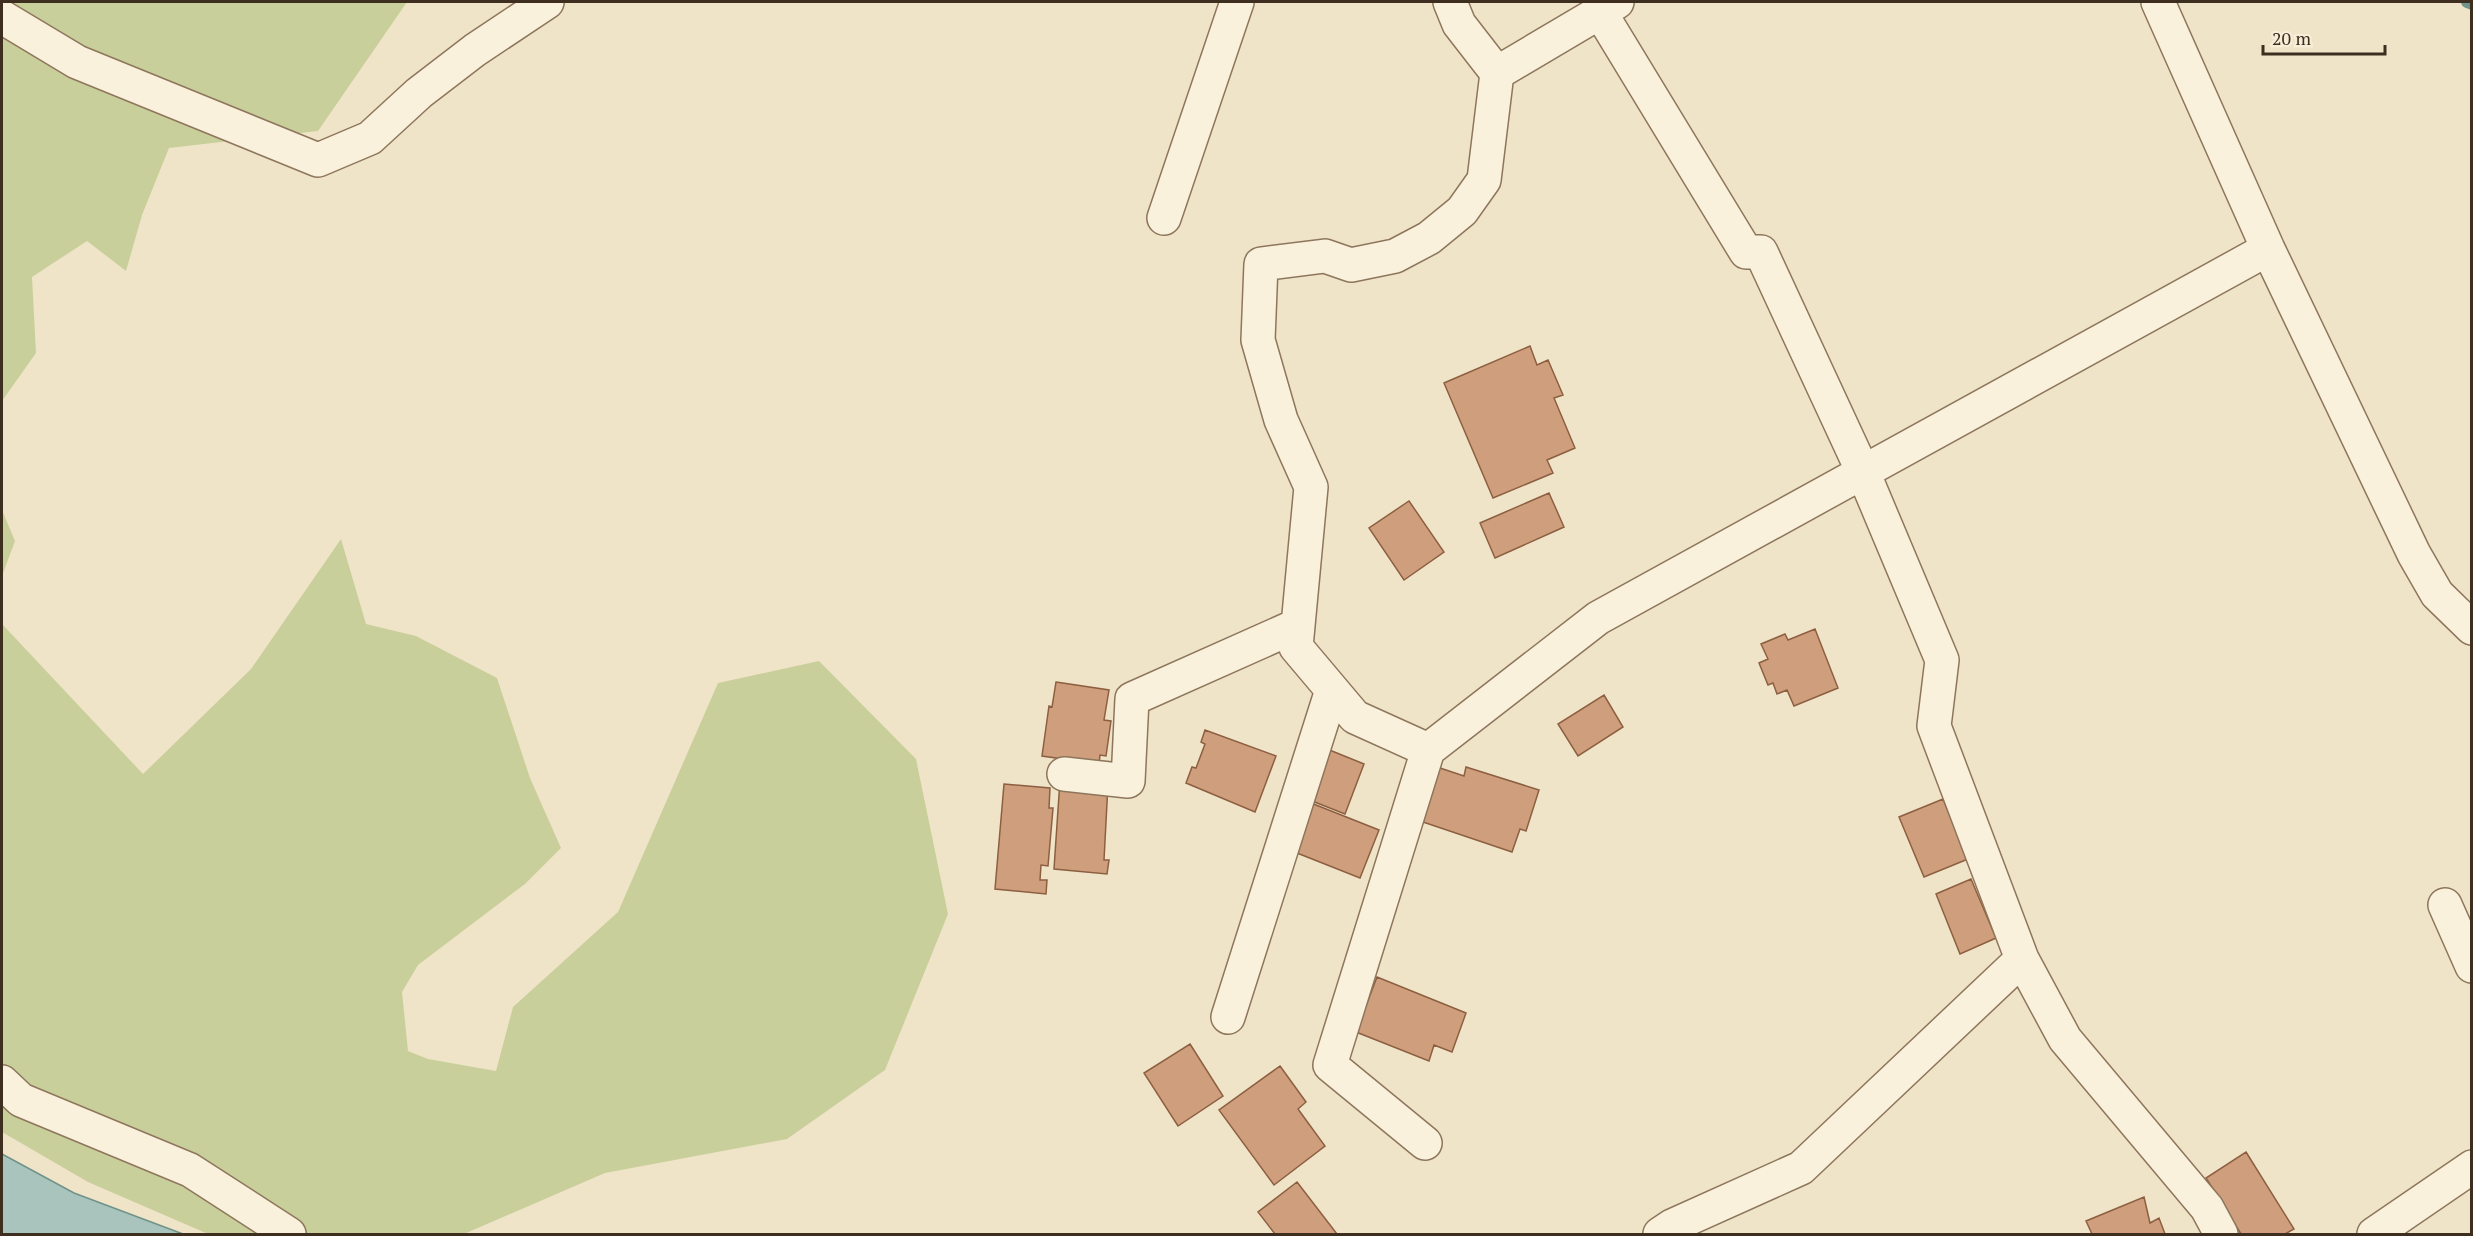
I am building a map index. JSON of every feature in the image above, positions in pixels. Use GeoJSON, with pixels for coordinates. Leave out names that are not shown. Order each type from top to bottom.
{"type":"FeatureCollection","features":[{"type":"Feature","properties":{"kind":"street"},"geometry":{"type":"LineString","coordinates":[[2,17],[77,62],[318,160],[370,138],[418,93],[475,50],[547,2]]}},
{"type":"Feature","properties":{"kind":"street"},"geometry":{"type":"LineString","coordinates":[[1164,218],[1238,2]]}},
{"type":"Feature","properties":{"kind":"street"},"geometry":{"type":"LineString","coordinates":[[1428,750],[1355,717],[1296,647],[1311,487],[1281,420],[1258,340],[1261,264],[1325,256],[1352,265],[1395,256],[1429,238],[1462,212],[1484,180],[1497,73],[1459,24],[1450,2]]}},
{"type":"Feature","properties":{"kind":"street"},"geometry":{"type":"LineString","coordinates":[[2158,2],[2268,249],[2414,554],[2437,594],[2472,628]]}},
{"type":"Feature","properties":{"kind":"street"},"geometry":{"type":"LineString","coordinates":[[1497,73],[1609,7],[1746,252],[1761,252],[1863,472],[1942,660],[1934,726],[2022,959],[2065,1039],[2206,1208],[2221,1234]]}},
{"type":"Feature","properties":{"kind":"street"},"geometry":{"type":"LineString","coordinates":[[1425,1143],[1330,1065],[1428,750],[1598,618],[2268,249]]}},
{"type":"Feature","properties":{"kind":"street"},"geometry":{"type":"LineString","coordinates":[[1064,774],[1128,781],[1132,699],[1298,625]]}},
{"type":"Feature","properties":{"kind":"street"},"geometry":{"type":"LineString","coordinates":[[1228,1017],[1332,690]]}},
{"type":"Feature","properties":{"kind":"street"},"geometry":{"type":"LineString","coordinates":[[2445,905],[2472,966]]}},
{"type":"Feature","properties":{"kind":"street"},"geometry":{"type":"LineString","coordinates":[[1660,1234],[1672,1226],[1801,1168],[2022,959]]}},
{"type":"Feature","properties":{"kind":"street"},"geometry":{"type":"LineString","coordinates":[[2,1082],[21,1100],[190,1170],[288,1234]]}},
{"type":"Feature","properties":{"kind":"street"},"geometry":{"type":"LineString","coordinates":[[2374,1234],[2472,1167]]}},
{"type":"Feature","properties":{"kind":"green space"},"geometry":{"type":"Polygon","coordinates":[[[2,2],[407,2],[318,131],[169,148],[142,215],[126,271],[87,241],[32,277],[36,353],[2,401],[2,2]]]}},
{"type":"Feature","properties":{"kind":"green space"},"geometry":{"type":"Polygon","coordinates":[[[2,510],[15,541],[2,576],[2,510]]]}},
{"type":"Feature","properties":{"kind":"green space"},"geometry":{"type":"Polygon","coordinates":[[[341,539],[366,624],[416,636],[497,678],[530,778],[561,848],[525,884],[418,965],[402,992],[408,1051],[428,1059],[496,1071],[513,1007],[618,912],[718,683],[819,661],[916,759],[948,914],[885,1070],[787,1139],[605,1173],[464,1234],[208,1234],[88,1182],[2,1132],[2,624],[143,774],[251,669],[341,539]]]}},
{"type":"Feature","properties":{"kind":"water"},"geometry":{"type":"Polygon","coordinates":[[[2,1154],[74,1193],[183,1234],[2,1234],[2,1154]]]}},
{"type":"Feature","properties":{"kind":"building"},"geometry":{"type":"Polygon","coordinates":[[[1530,346],[1537,365],[1548,360],[1563,395],[1554,398],[1575,448],[1547,460],[1553,473],[1493,498],[1444,383],[1530,346]]]}},
{"type":"Feature","properties":{"kind":"building"},"geometry":{"type":"Polygon","coordinates":[[[1549,493],[1564,527],[1495,558],[1480,523],[1549,493]]]}},
{"type":"Feature","properties":{"kind":"building"},"geometry":{"type":"Polygon","coordinates":[[[1409,501],[1444,552],[1404,580],[1369,528],[1409,501]]]}},
{"type":"Feature","properties":{"kind":"building"},"geometry":{"type":"Polygon","coordinates":[[[1815,629],[1838,688],[1794,706],[1787,690],[1777,694],[1773,683],[1768,685],[1759,663],[1768,659],[1761,644],[1785,634],[1788,640],[1815,629]]]}},
{"type":"Feature","properties":{"kind":"building"},"geometry":{"type":"Polygon","coordinates":[[[1056,682],[1109,690],[1104,720],[1111,721],[1106,756],[1100,755],[1099,764],[1042,756],[1049,706],[1052,707],[1056,682]]]}},
{"type":"Feature","properties":{"kind":"building"},"geometry":{"type":"Polygon","coordinates":[[[1604,695],[1623,727],[1578,756],[1558,724],[1604,695]]]}},
{"type":"Feature","properties":{"kind":"building"},"geometry":{"type":"Polygon","coordinates":[[[1205,730],[1276,756],[1255,812],[1186,783],[1192,767],[1196,768],[1205,744],[1201,742],[1205,730]]]}},
{"type":"Feature","properties":{"kind":"building"},"geometry":{"type":"Polygon","coordinates":[[[1327,749],[1364,764],[1345,814],[1307,799],[1327,749]]]}},
{"type":"Feature","properties":{"kind":"building"},"geometry":{"type":"Polygon","coordinates":[[[1437,767],[1464,776],[1466,767],[1539,790],[1526,831],[1520,829],[1512,852],[1420,821],[1437,767]]]}},
{"type":"Feature","properties":{"kind":"building"},"geometry":{"type":"Polygon","coordinates":[[[1060,780],[1108,784],[1104,860],[1109,860],[1107,874],[1054,869],[1060,780]]]}},
{"type":"Feature","properties":{"kind":"building"},"geometry":{"type":"Polygon","coordinates":[[[1004,784],[1050,788],[1049,808],[1053,808],[1048,866],[1041,865],[1040,880],[1047,880],[1046,894],[995,889],[1004,784]]]}},
{"type":"Feature","properties":{"kind":"building"},"geometry":{"type":"Polygon","coordinates":[[[1943,799],[1968,859],[1924,877],[1899,817],[1943,799]]]}},
{"type":"Feature","properties":{"kind":"building"},"geometry":{"type":"Polygon","coordinates":[[[1311,803],[1379,830],[1360,878],[1292,851],[1311,803]]]}},
{"type":"Feature","properties":{"kind":"building"},"geometry":{"type":"Polygon","coordinates":[[[1971,879],[1996,938],[1960,954],[1936,894],[1971,879]]]}},
{"type":"Feature","properties":{"kind":"building"},"geometry":{"type":"Polygon","coordinates":[[[1377,977],[1466,1013],[1452,1052],[1434,1045],[1429,1061],[1356,1032],[1377,977]]]}},
{"type":"Feature","properties":{"kind":"building"},"geometry":{"type":"Polygon","coordinates":[[[1190,1044],[1223,1096],[1178,1126],[1144,1073],[1190,1044]]]}},
{"type":"Feature","properties":{"kind":"building"},"geometry":{"type":"Polygon","coordinates":[[[1280,1066],[1306,1102],[1298,1109],[1325,1146],[1274,1185],[1219,1110],[1280,1066]]]}},
{"type":"Feature","properties":{"kind":"building"},"geometry":{"type":"Polygon","coordinates":[[[2246,1152],[2294,1229],[2285,1234],[2241,1234],[2206,1178],[2246,1152]]]}},
{"type":"Feature","properties":{"kind":"building"},"geometry":{"type":"Polygon","coordinates":[[[1297,1182],[1337,1234],[1275,1234],[1258,1212],[1297,1182]]]}},
{"type":"Feature","properties":{"kind":"building"},"geometry":{"type":"Polygon","coordinates":[[[2144,1197],[2150,1223],[2159,1218],[2165,1234],[2092,1234],[2086,1221],[2144,1197]]]}},
{"type":"Feature","properties":{"kind":"waterway"},"geometry":{"type":"LineString","coordinates":[[2467,2],[2472,4]]}}]}
